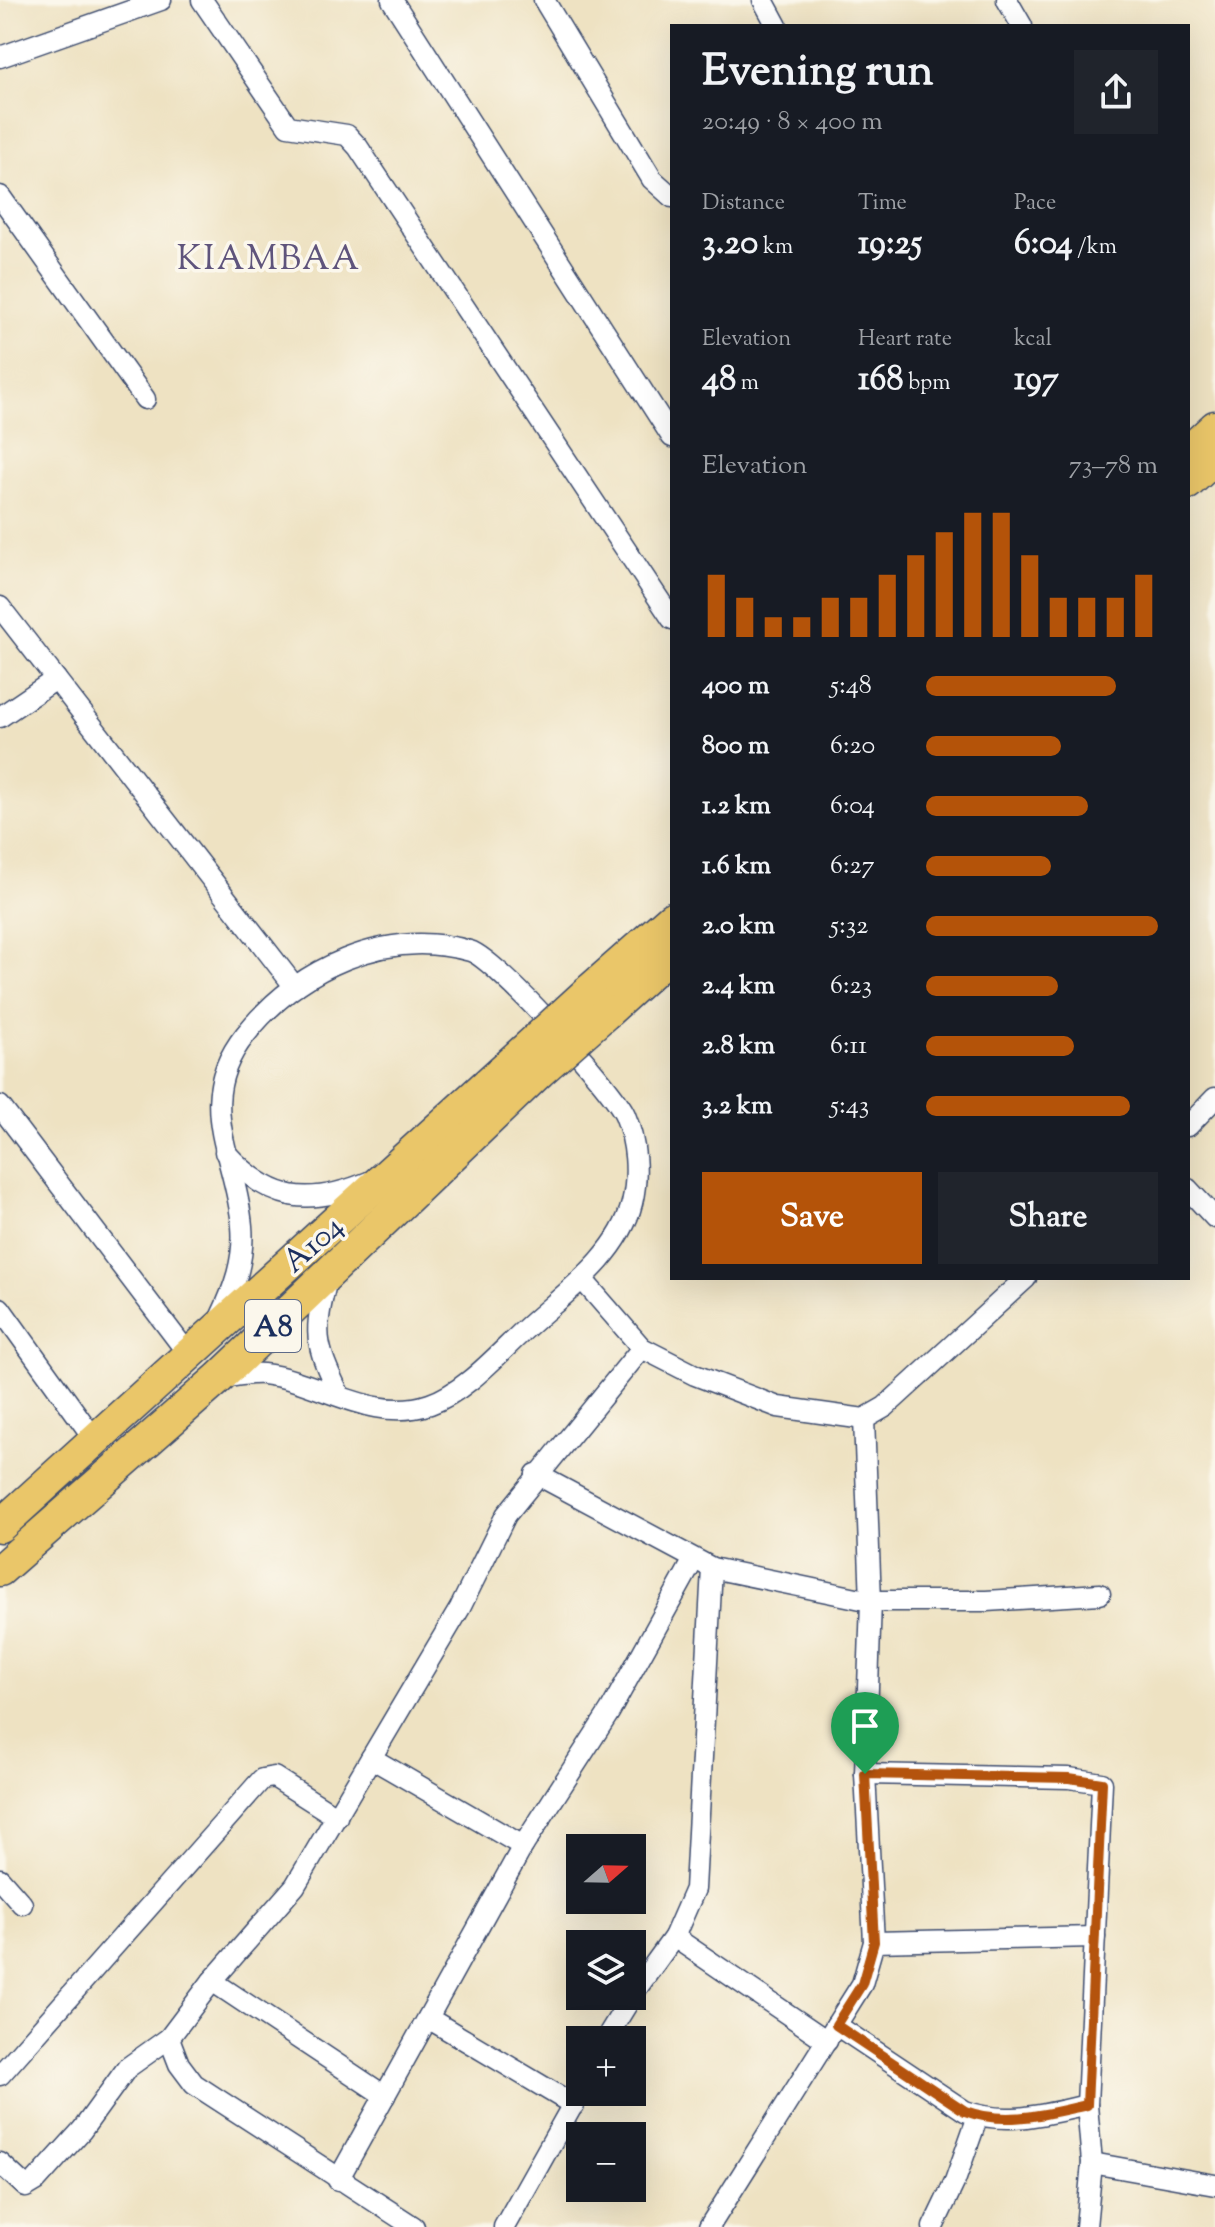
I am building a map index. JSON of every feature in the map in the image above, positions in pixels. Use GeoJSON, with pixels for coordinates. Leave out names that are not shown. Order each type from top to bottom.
{"type":"FeatureCollection","features":[{"type":"Feature","properties":{"kind":"highway"},"geometry":{"type":"LineString","coordinates":[[1190,450],[1215,427]]}},
{"type":"Feature","properties":{"kind":"highway"},"geometry":{"type":"LineString","coordinates":[[1190,481],[1215,458]]}},
{"type":"Feature","properties":{"kind":"highway","name":"A8"},"geometry":{"type":"LineString","coordinates":[[0,1570],[219,1378],[329,1272],[528,1065],[598,1002],[670,920]]}},
{"type":"Feature","properties":{"kind":"highway","name":"A8"},"geometry":{"type":"LineString","coordinates":[[598,1002],[670,954]]}},
{"type":"Feature","properties":{"kind":"highway","name":"A104"},"geometry":{"type":"LineString","coordinates":[[5,1511],[95,1440],[389,1173],[528,1065]]}},
{"type":"Feature","properties":{"kind":"street"},"geometry":{"type":"LineString","coordinates":[[0,57],[161,0]]}},
{"type":"Feature","properties":{"kind":"street"},"geometry":{"type":"LineString","coordinates":[[202,0],[288,126],[298,130],[347,135],[358,147],[670,616]]}},
{"type":"Feature","properties":{"kind":"street"},"geometry":{"type":"LineString","coordinates":[[392,0],[670,434]]}},
{"type":"Feature","properties":{"kind":"street"},"geometry":{"type":"LineString","coordinates":[[544,0],[652,179],[670,195]]}},
{"type":"Feature","properties":{"kind":"street"},"geometry":{"type":"LineString","coordinates":[[763,0],[776,24]]}},
{"type":"Feature","properties":{"kind":"street"},"geometry":{"type":"LineString","coordinates":[[1007,0],[1021,24]]}},
{"type":"Feature","properties":{"kind":"street"},"geometry":{"type":"LineString","coordinates":[[0,196],[145,399]]}},
{"type":"Feature","properties":{"kind":"street"},"geometry":{"type":"LineString","coordinates":[[0,607],[295,987]]}},
{"type":"Feature","properties":{"kind":"street"},"geometry":{"type":"LineString","coordinates":[[0,717],[56,679]]}},
{"type":"Feature","properties":{"kind":"street"},"geometry":{"type":"LineString","coordinates":[[213,1333],[233,1291],[241,1260],[242,1224],[225,1152],[218,1095],[228,1060],[264,1013],[295,987],[338,961],[386,946],[415,943],[474,951],[542,1013],[624,1113],[637,1159],[630,1208],[614,1241],[582,1279],[438,1401],[394,1410],[370,1407],[263,1374],[219,1378]]}},
{"type":"Feature","properties":{"kind":"street"},"geometry":{"type":"LineString","coordinates":[[1190,1124],[1215,1098]]}},
{"type":"Feature","properties":{"kind":"street"},"geometry":{"type":"LineString","coordinates":[[0,1106],[189,1355]]}},
{"type":"Feature","properties":{"kind":"street"},"geometry":{"type":"LineString","coordinates":[[225,1152],[253,1180],[270,1190],[305,1199],[340,1192],[389,1173]]}},
{"type":"Feature","properties":{"kind":"street"},"geometry":{"type":"LineString","coordinates":[[1190,1191],[1215,1218]]}},
{"type":"Feature","properties":{"kind":"street"},"geometry":{"type":"LineString","coordinates":[[329,1272],[317,1316],[317,1337],[319,1351],[340,1396]]}},
{"type":"Feature","properties":{"kind":"street"},"geometry":{"type":"LineString","coordinates":[[582,1279],[642,1348],[695,1375],[778,1407],[864,1419],[885,1407],[1024,1280]]}},
{"type":"Feature","properties":{"kind":"street"},"geometry":{"type":"LineString","coordinates":[[0,1308],[95,1440]]}},
{"type":"Feature","properties":{"kind":"street"},"geometry":{"type":"LineString","coordinates":[[0,2163],[26,2187],[36,2181],[82,2130],[127,2068],[169,2038],[212,1981],[295,1886],[460,1608],[506,1515],[536,1474],[642,1348]]}},
{"type":"Feature","properties":{"kind":"street"},"geometry":{"type":"LineString","coordinates":[[709,2227],[862,1984],[874,1942],[865,1774],[871,1601],[864,1419]]}},
{"type":"Feature","properties":{"kind":"street"},"geometry":{"type":"LineString","coordinates":[[536,1474],[702,1564],[871,1601],[986,1601],[1100,1594]]}},
{"type":"Feature","properties":{"kind":"street"},"geometry":{"type":"LineString","coordinates":[[338,2180],[523,1846],[702,1564]]}},
{"type":"Feature","properties":{"kind":"street"},"geometry":{"type":"LineString","coordinates":[[646,1976],[674,1937],[695,1889],[702,1564]]}},
{"type":"Feature","properties":{"kind":"street"},"geometry":{"type":"LineString","coordinates":[[371,1758],[523,1846]]}},
{"type":"Feature","properties":{"kind":"street"},"geometry":{"type":"LineString","coordinates":[[865,1774],[1069,1778],[1102,1783],[1087,2105],[1092,2163],[1086,2227]]}},
{"type":"Feature","properties":{"kind":"street"},"geometry":{"type":"LineString","coordinates":[[0,2075],[262,1779],[274,1777],[337,1817]]}},
{"type":"Feature","properties":{"kind":"street"},"geometry":{"type":"LineString","coordinates":[[0,1879],[22,1904]]}},
{"type":"Feature","properties":{"kind":"street"},"geometry":{"type":"LineString","coordinates":[[674,1937],[965,2111],[978,2116],[1023,2119],[1087,2105]]}},
{"type":"Feature","properties":{"kind":"street"},"geometry":{"type":"LineString","coordinates":[[874,1942],[1095,1937]]}},
{"type":"Feature","properties":{"kind":"street"},"geometry":{"type":"LineString","coordinates":[[212,1981],[385,2096]]}},
{"type":"Feature","properties":{"kind":"street"},"geometry":{"type":"LineString","coordinates":[[428,2018],[566,2092]]}},
{"type":"Feature","properties":{"kind":"street"},"geometry":{"type":"LineString","coordinates":[[169,2038],[179,2064],[194,2084],[414,2227]]}},
{"type":"Feature","properties":{"kind":"street"},"geometry":{"type":"LineString","coordinates":[[504,2227],[572,2106]]}},
{"type":"Feature","properties":{"kind":"street"},"geometry":{"type":"LineString","coordinates":[[933,2227],[955,2181],[978,2116]]}},
{"type":"Feature","properties":{"kind":"street"},"geometry":{"type":"LineString","coordinates":[[1092,2163],[1215,2185]]}},
{"type":"Feature","properties":{"kind":"district","name":"KIAMBAA"},"geometry":{"type":"Point","coordinates":[269,257]}},
{"type":"Feature","properties":{"kind":"route"},"geometry":{"type":"LineString","coordinates":[[865,1774],[1069,1778],[1102,1783],[1087,2105],[1023,2119],[978,2116],[965,2111],[836,2025],[862,1984],[874,1942],[865,1774]]}}]}
